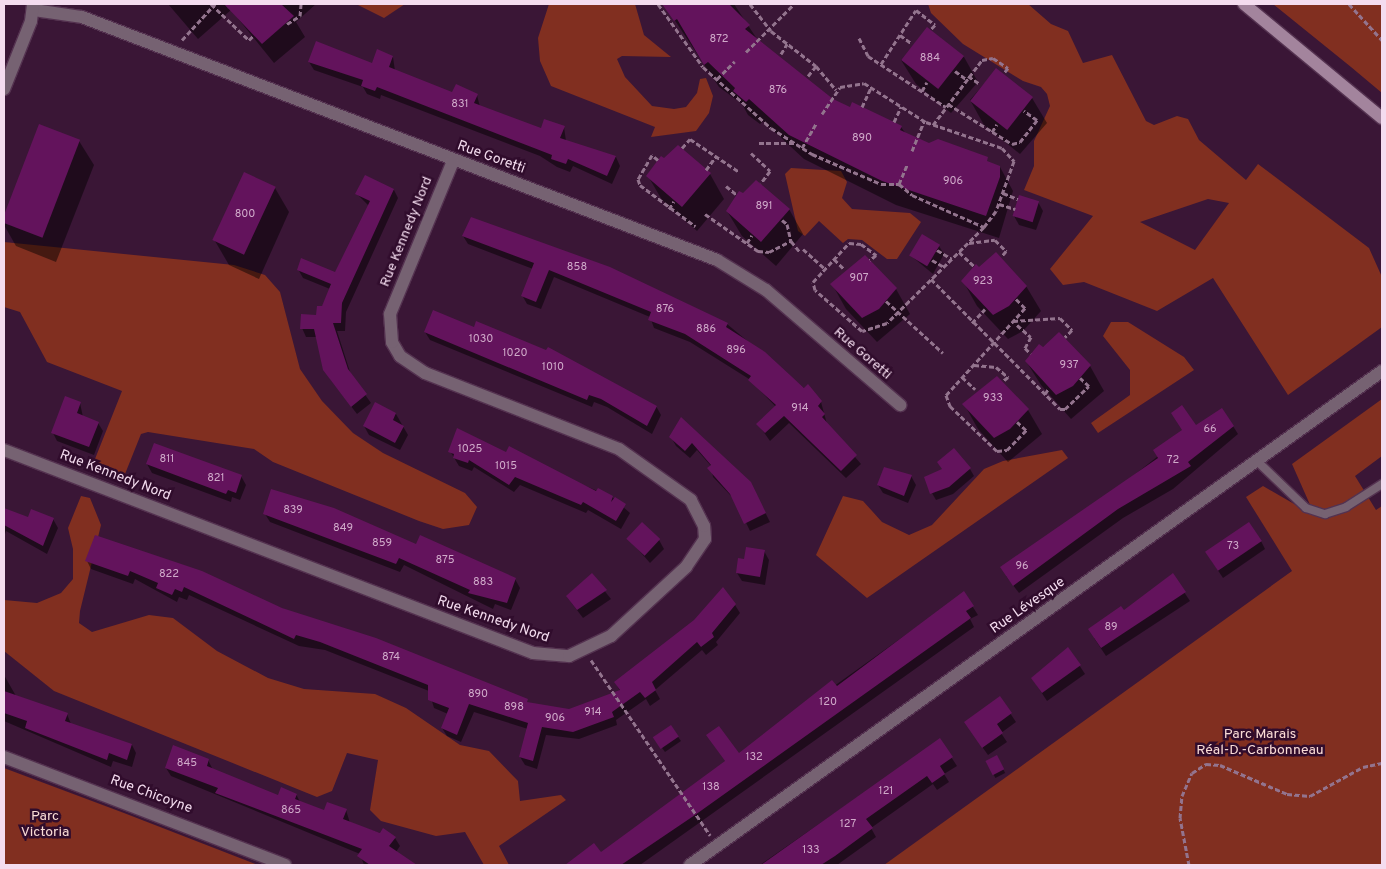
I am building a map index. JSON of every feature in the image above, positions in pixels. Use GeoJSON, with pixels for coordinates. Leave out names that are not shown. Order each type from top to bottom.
{"type":"FeatureCollection","features":[{"type":"Feature","properties":{"kind":"street"},"geometry":{"type":"LineString","coordinates":[[1244,4],[1382,118]]}},
{"type":"Feature","properties":{"kind":"street"},"geometry":{"type":"LineString","coordinates":[[4,89],[33,7]]}},
{"type":"Feature","properties":{"kind":"street","name":"Rue Goretti"},"geometry":{"type":"LineString","coordinates":[[33,7],[82,17],[739,271],[900,404]]}},
{"type":"Feature","properties":{"kind":"street","name":"Rue Kennedy Nord"},"geometry":{"type":"LineString","coordinates":[[4,450],[533,653],[569,656],[585,651],[632,618],[686,567],[705,539],[704,526],[691,500],[619,449],[425,373],[400,356],[392,342],[390,314],[453,161]]}},
{"type":"Feature","properties":{"kind":"street","name":"Rue Lévesque"},"geometry":{"type":"LineString","coordinates":[[690,865],[1382,371]]}},
{"type":"Feature","properties":{"kind":"street","name":"Rue Chicoyne"},"geometry":{"type":"LineString","coordinates":[[4,757],[285,865]]}},
{"type":"Feature","properties":{"kind":"lane"},"geometry":{"type":"LineString","coordinates":[[1257,461],[1306,508],[1325,514],[1346,507],[1382,484]]}},
{"type":"Feature","properties":{"kind":"path"},"geometry":{"type":"LineString","coordinates":[[171,52],[213,4],[249,40],[253,36]]}},
{"type":"Feature","properties":{"kind":"path"},"geometry":{"type":"LineString","coordinates":[[287,24],[300,16],[301,4]]}},
{"type":"Feature","properties":{"kind":"path"},"geometry":{"type":"LineString","coordinates":[[658,4],[703,67],[747,110],[794,143],[881,184],[899,184],[912,195],[984,227]]}},
{"type":"Feature","properties":{"kind":"path"},"geometry":{"type":"LineString","coordinates":[[750,4],[769,29],[816,66],[836,90]]}},
{"type":"Feature","properties":{"kind":"path"},"geometry":{"type":"LineString","coordinates":[[1349,4],[1382,40]]}},
{"type":"Feature","properties":{"kind":"path"},"geometry":{"type":"LineString","coordinates":[[746,52],[793,5]]}},
{"type":"Feature","properties":{"kind":"path"},"geometry":{"type":"LineString","coordinates":[[881,64],[916,10],[935,25],[931,29]]}},
{"type":"Feature","properties":{"kind":"path"},"geometry":{"type":"LineString","coordinates":[[900,35],[911,43]]}},
{"type":"Feature","properties":{"kind":"path"},"geometry":{"type":"LineString","coordinates":[[859,38],[868,56],[922,91],[1012,144],[1020,142],[1038,120],[1024,111]]}},
{"type":"Feature","properties":{"kind":"path"},"geometry":{"type":"LineString","coordinates":[[781,54],[788,44]]}},
{"type":"Feature","properties":{"kind":"path"},"geometry":{"type":"LineString","coordinates":[[933,125],[967,77],[982,60],[993,58],[1008,68],[1004,74]]}},
{"type":"Feature","properties":{"kind":"path"},"geometry":{"type":"LineString","coordinates":[[717,79],[736,61]]}},
{"type":"Feature","properties":{"kind":"path"},"geometry":{"type":"LineString","coordinates":[[808,76],[816,66]]}},
{"type":"Feature","properties":{"kind":"path"},"geometry":{"type":"LineString","coordinates":[[955,71],[980,84]]}},
{"type":"Feature","properties":{"kind":"path"},"geometry":{"type":"LineString","coordinates":[[922,91],[927,82]]}},
{"type":"Feature","properties":{"kind":"path"},"geometry":{"type":"LineString","coordinates":[[822,114],[836,90],[858,83],[871,88],[924,121],[1008,151],[1014,161],[999,204],[984,227],[887,323],[862,331],[815,290],[813,282],[849,243],[861,244],[876,255],[870,260]]}},
{"type":"Feature","properties":{"kind":"path"},"geometry":{"type":"LineString","coordinates":[[862,107],[871,88]]}},
{"type":"Feature","properties":{"kind":"path"},"geometry":{"type":"LineString","coordinates":[[894,122],[901,107]]}},
{"type":"Feature","properties":{"kind":"path"},"geometry":{"type":"LineString","coordinates":[[912,151],[924,121]]}},
{"type":"Feature","properties":{"kind":"path"},"geometry":{"type":"LineString","coordinates":[[802,148],[816,124]]}},
{"type":"Feature","properties":{"kind":"path"},"geometry":{"type":"LineString","coordinates":[[992,132],[996,124]]}},
{"type":"Feature","properties":{"kind":"path"},"geometry":{"type":"LineString","coordinates":[[682,148],[690,139],[738,171]]}},
{"type":"Feature","properties":{"kind":"path"},"geometry":{"type":"LineString","coordinates":[[759,143],[794,143]]}},
{"type":"Feature","properties":{"kind":"path"},"geometry":{"type":"LineString","coordinates":[[751,153],[770,171],[761,183]]}},
{"type":"Feature","properties":{"kind":"path"},"geometry":{"type":"LineString","coordinates":[[658,160],[652,155],[638,179],[646,192],[696,226]]}},
{"type":"Feature","properties":{"kind":"path"},"geometry":{"type":"LineString","coordinates":[[706,170],[716,156]]}},
{"type":"Feature","properties":{"kind":"path"},"geometry":{"type":"LineString","coordinates":[[899,184],[907,165]]}},
{"type":"Feature","properties":{"kind":"path"},"geometry":{"type":"LineString","coordinates":[[726,186],[737,195]]}},
{"type":"Feature","properties":{"kind":"path"},"geometry":{"type":"LineString","coordinates":[[1003,193],[1018,199]]}},
{"type":"Feature","properties":{"kind":"path"},"geometry":{"type":"LineString","coordinates":[[669,209],[674,201]]}},
{"type":"Feature","properties":{"kind":"path"},"geometry":{"type":"LineString","coordinates":[[999,204],[1015,209]]}},
{"type":"Feature","properties":{"kind":"path"},"geometry":{"type":"LineString","coordinates":[[705,214],[746,243],[769,252],[790,241]]}},
{"type":"Feature","properties":{"kind":"path"},"geometry":{"type":"LineString","coordinates":[[782,220],[787,224],[790,241],[826,268]]}},
{"type":"Feature","properties":{"kind":"path"},"geometry":{"type":"LineString","coordinates":[[746,243],[752,235]]}},
{"type":"Feature","properties":{"kind":"path"},"geometry":{"type":"LineString","coordinates":[[968,243],[995,240],[1006,251],[1002,256]]}},
{"type":"Feature","properties":{"kind":"path"},"geometry":{"type":"LineString","coordinates":[[938,250],[952,259]]}},
{"type":"Feature","properties":{"kind":"path"},"geometry":{"type":"LineString","coordinates":[[959,252],[974,266]]}},
{"type":"Feature","properties":{"kind":"path"},"geometry":{"type":"LineString","coordinates":[[834,259],[844,269]]}},
{"type":"Feature","properties":{"kind":"path"},"geometry":{"type":"LineString","coordinates":[[932,260],[944,267]]}},
{"type":"Feature","properties":{"kind":"path"},"geometry":{"type":"LineString","coordinates":[[931,279],[973,322],[996,340],[1044,394],[1065,409],[1089,386],[1080,378]]}},
{"type":"Feature","properties":{"kind":"path"},"geometry":{"type":"LineString","coordinates":[[1016,299],[1025,308],[1015,323],[996,340],[946,395],[950,406],[997,450],[1007,450],[1026,430],[1017,422]]}},
{"type":"Feature","properties":{"kind":"path"},"geometry":{"type":"LineString","coordinates":[[886,300],[943,353]]}},
{"type":"Feature","properties":{"kind":"path"},"geometry":{"type":"LineString","coordinates":[[973,322],[985,309]]}},
{"type":"Feature","properties":{"kind":"path"},"geometry":{"type":"LineString","coordinates":[[1015,323],[1060,318],[1072,330],[1065,337]]}},
{"type":"Feature","properties":{"kind":"path"},"geometry":{"type":"LineString","coordinates":[[1015,323],[1031,337],[1025,348],[1031,354]]}},
{"type":"Feature","properties":{"kind":"path"},"geometry":{"type":"LineString","coordinates":[[974,365],[996,367],[1008,377],[1003,381]]}},
{"type":"Feature","properties":{"kind":"path"},"geometry":{"type":"LineString","coordinates":[[962,378],[975,389]]}},
{"type":"Feature","properties":{"kind":"path"},"geometry":{"type":"LineString","coordinates":[[1044,394],[1049,388]]}},
{"type":"Feature","properties":{"kind":"path"},"geometry":{"type":"LineString","coordinates":[[585,651],[717,846]]}},
{"type":"Feature","properties":{"kind":"path"},"geometry":{"type":"LineString","coordinates":[[1189,865],[1180,818],[1182,796],[1192,773],[1206,764],[1220,765],[1288,794],[1310,796],[1363,768],[1382,763]]}},
{"type":"Feature","properties":{"kind":"green space"},"geometry":{"type":"Polygon","coordinates":[[[356,4],[405,4],[384,18],[356,4]]]}},
{"type":"Feature","properties":{"kind":"green space"},"geometry":{"type":"Polygon","coordinates":[[[549,4],[635,4],[644,35],[671,57],[622,56],[617,59],[625,77],[652,106],[674,109],[686,107],[697,93],[700,79],[706,78],[713,96],[709,113],[696,131],[651,137],[655,127],[551,86],[540,61],[538,38],[549,4]]]}},
{"type":"Feature","properties":{"kind":"green space"},"geometry":{"type":"Polygon","coordinates":[[[928,4],[1028,4],[1051,24],[1068,31],[1083,63],[1112,55],[1146,121],[1154,125],[1177,116],[1188,119],[1199,140],[1246,180],[1258,164],[1369,248],[1382,277],[1382,327],[1288,395],[1213,278],[1157,311],[1084,282],[1063,285],[1050,269],[1093,216],[1024,190],[1034,166],[1034,141],[1050,106],[1047,94],[1041,87],[1023,81],[963,44],[931,13],[928,4]],[[1208,199],[1140,222],[1195,250],[1229,203],[1208,199]]]}},
{"type":"Feature","properties":{"kind":"green space"},"geometry":{"type":"Polygon","coordinates":[[[1273,4],[1382,4],[1382,93],[1351,67],[1273,4]]]}},
{"type":"Feature","properties":{"kind":"green space"},"geometry":{"type":"Polygon","coordinates":[[[791,168],[841,171],[847,182],[842,198],[852,209],[910,213],[921,222],[897,259],[887,259],[862,240],[848,239],[843,243],[819,221],[805,236],[798,231],[785,174],[791,168]]]}},
{"type":"Feature","properties":{"kind":"green space"},"geometry":{"type":"Polygon","coordinates":[[[4,242],[234,265],[265,275],[280,292],[300,369],[322,401],[353,433],[383,453],[465,493],[477,507],[469,525],[443,529],[419,521],[273,462],[254,449],[148,432],[141,434],[123,479],[91,469],[122,391],[47,362],[20,312],[4,307],[4,242]]]}},
{"type":"Feature","properties":{"kind":"green space"},"geometry":{"type":"Polygon","coordinates":[[[1111,322],[1128,322],[1184,357],[1194,370],[1098,433],[1091,423],[1130,395],[1130,370],[1103,336],[1111,322]]]}},
{"type":"Feature","properties":{"kind":"green space","name":"Parc Marais Réal-D.-Carbonneau"},"geometry":{"type":"Polygon","coordinates":[[[1382,399],[1382,456],[1355,476],[1376,510],[1382,506],[1382,865],[884,865],[1292,571],[1246,497],[1263,486],[1315,516],[1292,464],[1382,399]]]}},
{"type":"Feature","properties":{"kind":"green space"},"geometry":{"type":"Polygon","coordinates":[[[1062,450],[1068,458],[867,598],[816,555],[843,496],[863,501],[882,522],[909,535],[932,525],[984,469],[1003,461],[1062,450]]]}},
{"type":"Feature","properties":{"kind":"green space"},"geometry":{"type":"Polygon","coordinates":[[[81,496],[90,498],[101,525],[80,611],[79,623],[92,632],[149,615],[173,618],[217,651],[268,678],[304,689],[375,694],[406,708],[460,745],[489,751],[518,781],[520,801],[561,795],[566,800],[499,846],[509,865],[484,865],[465,832],[436,836],[381,821],[370,810],[378,760],[347,753],[332,791],[317,797],[54,691],[4,651],[4,600],[37,603],[61,593],[73,579],[73,549],[68,528],[81,496]]]}},
{"type":"Feature","properties":{"kind":"green space","name":"Parc Victoria"},"geometry":{"type":"Polygon","coordinates":[[[4,768],[124,813],[258,865],[4,865],[4,768]]]}},
{"type":"Feature","properties":{"kind":"building"},"geometry":{"type":"Polygon","coordinates":[[[224,4],[281,4],[294,16],[262,44],[224,4]]]}},
{"type":"Feature","properties":{"kind":"building"},"geometry":{"type":"Polygon","coordinates":[[[662,4],[729,4],[750,25],[745,29],[833,99],[850,107],[852,102],[902,126],[900,130],[929,143],[938,139],[988,157],[987,161],[1000,166],[1000,177],[986,216],[882,181],[789,135],[749,99],[746,102],[733,91],[735,88],[708,62],[704,65],[677,19],[674,21],[662,4]]]}},
{"type":"Feature","properties":{"kind":"building"},"geometry":{"type":"Polygon","coordinates":[[[927,27],[964,56],[938,89],[901,60],[927,27]]]}},
{"type":"Feature","properties":{"kind":"building"},"geometry":{"type":"Polygon","coordinates":[[[316,41],[372,63],[377,49],[393,56],[389,67],[452,92],[456,84],[478,94],[474,103],[541,128],[544,119],[565,126],[560,138],[616,156],[607,176],[568,159],[566,164],[551,159],[552,155],[377,87],[375,91],[361,86],[363,80],[308,62],[316,41]]]}},
{"type":"Feature","properties":{"kind":"building"},"geometry":{"type":"Polygon","coordinates":[[[996,68],[1033,97],[1007,130],[970,101],[996,68]]]}},
{"type":"Feature","properties":{"kind":"building"},"geometry":{"type":"Polygon","coordinates":[[[39,124],[80,140],[42,238],[4,223],[4,215],[39,124]]]}},
{"type":"Feature","properties":{"kind":"building"},"geometry":{"type":"Polygon","coordinates":[[[678,145],[711,173],[682,207],[646,176],[661,156],[664,158],[678,145]]]}},
{"type":"Feature","properties":{"kind":"building"},"geometry":{"type":"Polygon","coordinates":[[[244,172],[276,187],[244,255],[212,240],[244,172]]]}},
{"type":"Feature","properties":{"kind":"building"},"geometry":{"type":"Polygon","coordinates":[[[365,175],[394,189],[342,303],[341,323],[333,323],[348,369],[367,394],[351,407],[323,370],[314,329],[300,329],[301,314],[316,315],[317,306],[322,306],[331,284],[297,270],[301,258],[335,272],[370,201],[355,194],[365,175]]]}},
{"type":"Feature","properties":{"kind":"building"},"geometry":{"type":"Polygon","coordinates":[[[756,180],[790,209],[761,242],[726,211],[739,191],[743,193],[756,180]]]}},
{"type":"Feature","properties":{"kind":"building"},"geometry":{"type":"Polygon","coordinates":[[[1019,195],[1039,201],[1033,222],[1013,216],[1019,195]]]}},
{"type":"Feature","properties":{"kind":"building"},"geometry":{"type":"Polygon","coordinates":[[[471,217],[610,267],[728,323],[726,327],[765,352],[804,388],[808,384],[822,401],[818,406],[825,414],[822,417],[857,455],[841,471],[784,416],[765,433],[756,424],[776,405],[748,380],[751,376],[685,334],[648,320],[651,312],[549,270],[536,302],[521,296],[534,263],[462,236],[471,217]]]}},
{"type":"Feature","properties":{"kind":"building"},"geometry":{"type":"Polygon","coordinates":[[[922,234],[940,245],[927,266],[909,255],[922,234]]]}},
{"type":"Feature","properties":{"kind":"building"},"geometry":{"type":"Polygon","coordinates":[[[996,252],[1027,286],[1009,306],[993,315],[961,281],[976,264],[979,267],[996,252]]]}},
{"type":"Feature","properties":{"kind":"building"},"geometry":{"type":"Polygon","coordinates":[[[865,255],[897,288],[879,309],[862,318],[830,284],[865,255]]]}},
{"type":"Feature","properties":{"kind":"building"},"geometry":{"type":"Polygon","coordinates":[[[433,310],[474,327],[476,321],[546,350],[548,347],[657,406],[647,426],[601,399],[589,395],[587,400],[424,332],[433,310]]]}},
{"type":"Feature","properties":{"kind":"building"},"geometry":{"type":"Polygon","coordinates":[[[1059,332],[1091,365],[1073,386],[1056,395],[1025,361],[1039,344],[1043,347],[1059,332]]]}},
{"type":"Feature","properties":{"kind":"building"},"geometry":{"type":"Polygon","coordinates":[[[997,376],[1029,409],[1010,429],[994,438],[962,404],[997,376]]]}},
{"type":"Feature","properties":{"kind":"building"},"geometry":{"type":"Polygon","coordinates":[[[65,396],[81,402],[77,413],[99,422],[89,447],[51,433],[65,396]]]}},
{"type":"Feature","properties":{"kind":"building"},"geometry":{"type":"Polygon","coordinates":[[[375,402],[396,413],[393,420],[404,426],[395,443],[363,426],[375,402]]]}},
{"type":"Feature","properties":{"kind":"building"},"geometry":{"type":"Polygon","coordinates":[[[1182,405],[1196,425],[1222,408],[1234,426],[1188,462],[1191,466],[1118,509],[1013,586],[1000,567],[1158,458],[1153,450],[1182,430],[1171,413],[1182,405]]]}},
{"type":"Feature","properties":{"kind":"building"},"geometry":{"type":"Polygon","coordinates":[[[681,417],[751,482],[766,513],[744,524],[730,494],[707,468],[711,465],[692,443],[685,451],[669,437],[681,417]]]}},
{"type":"Feature","properties":{"kind":"building"},"geometry":{"type":"Polygon","coordinates":[[[457,428],[506,452],[509,446],[596,491],[598,488],[613,496],[611,502],[615,497],[626,504],[616,521],[583,502],[581,505],[515,477],[509,485],[469,460],[468,463],[453,458],[454,454],[448,452],[457,428]]]}},
{"type":"Feature","properties":{"kind":"building"},"geometry":{"type":"Polygon","coordinates":[[[154,443],[242,475],[236,493],[228,490],[226,494],[146,464],[154,443]]]}},
{"type":"Feature","properties":{"kind":"building"},"geometry":{"type":"Polygon","coordinates":[[[954,448],[971,468],[949,487],[930,494],[924,477],[942,469],[937,462],[954,448]]]}},
{"type":"Feature","properties":{"kind":"building"},"geometry":{"type":"Polygon","coordinates":[[[884,467],[912,475],[904,496],[877,485],[884,467]]]}},
{"type":"Feature","properties":{"kind":"building"},"geometry":{"type":"Polygon","coordinates":[[[271,489],[334,508],[416,544],[420,535],[516,578],[507,603],[468,593],[470,590],[399,558],[396,564],[263,514],[271,489]]]}},
{"type":"Feature","properties":{"kind":"building"},"geometry":{"type":"Polygon","coordinates":[[[4,508],[28,517],[31,509],[54,518],[43,546],[4,525],[4,508]]]}},
{"type":"Feature","properties":{"kind":"building"},"geometry":{"type":"Polygon","coordinates":[[[642,522],[660,539],[645,556],[626,539],[642,522]]]}},
{"type":"Feature","properties":{"kind":"building"},"geometry":{"type":"Polygon","coordinates":[[[1249,522],[1262,541],[1218,571],[1205,552],[1249,522]]]}},
{"type":"Feature","properties":{"kind":"building"},"geometry":{"type":"Polygon","coordinates":[[[95,535],[202,571],[282,608],[376,638],[528,699],[527,702],[569,709],[620,690],[614,682],[694,620],[723,587],[736,604],[712,633],[714,637],[701,647],[697,642],[652,682],[656,690],[645,698],[640,692],[612,712],[614,717],[573,732],[542,727],[533,761],[519,757],[528,723],[469,704],[457,735],[441,728],[449,708],[428,700],[428,685],[320,642],[296,635],[294,639],[184,587],[182,592],[175,589],[172,595],[156,588],[158,583],[130,571],[128,576],[85,561],[95,535]]]}},
{"type":"Feature","properties":{"kind":"building"},"geometry":{"type":"Polygon","coordinates":[[[746,547],[765,550],[760,577],[736,573],[738,558],[744,559],[746,547]]]}},
{"type":"Feature","properties":{"kind":"building"},"geometry":{"type":"Polygon","coordinates":[[[592,573],[607,590],[577,610],[566,596],[592,573]]]}},
{"type":"Feature","properties":{"kind":"building"},"geometry":{"type":"Polygon","coordinates":[[[1173,573],[1186,592],[1101,648],[1088,629],[1121,606],[1124,610],[1173,573]]]}},
{"type":"Feature","properties":{"kind":"building"},"geometry":{"type":"Polygon","coordinates":[[[964,591],[974,606],[966,611],[971,618],[695,815],[621,865],[565,865],[594,843],[601,852],[725,761],[706,735],[719,726],[739,753],[832,680],[837,686],[964,591]]]}},
{"type":"Feature","properties":{"kind":"building"},"geometry":{"type":"Polygon","coordinates":[[[1068,647],[1081,665],[1042,693],[1031,678],[1068,647]]]}},
{"type":"Feature","properties":{"kind":"building"},"geometry":{"type":"Polygon","coordinates":[[[4,691],[68,713],[65,721],[132,744],[127,760],[109,753],[107,760],[25,728],[27,721],[4,713],[4,691]]]}},
{"type":"Feature","properties":{"kind":"building"},"geometry":{"type":"Polygon","coordinates":[[[1000,696],[1012,713],[997,724],[1003,733],[982,748],[964,722],[1000,696]]]}},
{"type":"Feature","properties":{"kind":"building"},"geometry":{"type":"Polygon","coordinates":[[[671,725],[679,737],[661,749],[653,737],[671,725]]]}},
{"type":"Feature","properties":{"kind":"building"},"geometry":{"type":"Polygon","coordinates":[[[940,738],[953,757],[940,766],[945,774],[932,783],[927,776],[866,819],[873,828],[835,856],[821,865],[761,865],[940,738]]]}},
{"type":"Feature","properties":{"kind":"building"},"geometry":{"type":"Polygon","coordinates":[[[173,745],[209,759],[207,766],[278,795],[281,787],[297,794],[295,799],[324,810],[327,802],[347,809],[343,819],[380,833],[383,828],[396,837],[389,846],[417,865],[370,865],[357,856],[362,849],[215,793],[218,788],[165,768],[173,745]]]}},
{"type":"Feature","properties":{"kind":"building"},"geometry":{"type":"Polygon","coordinates":[[[997,755],[1004,769],[993,775],[985,761],[997,755]]]}}]}
